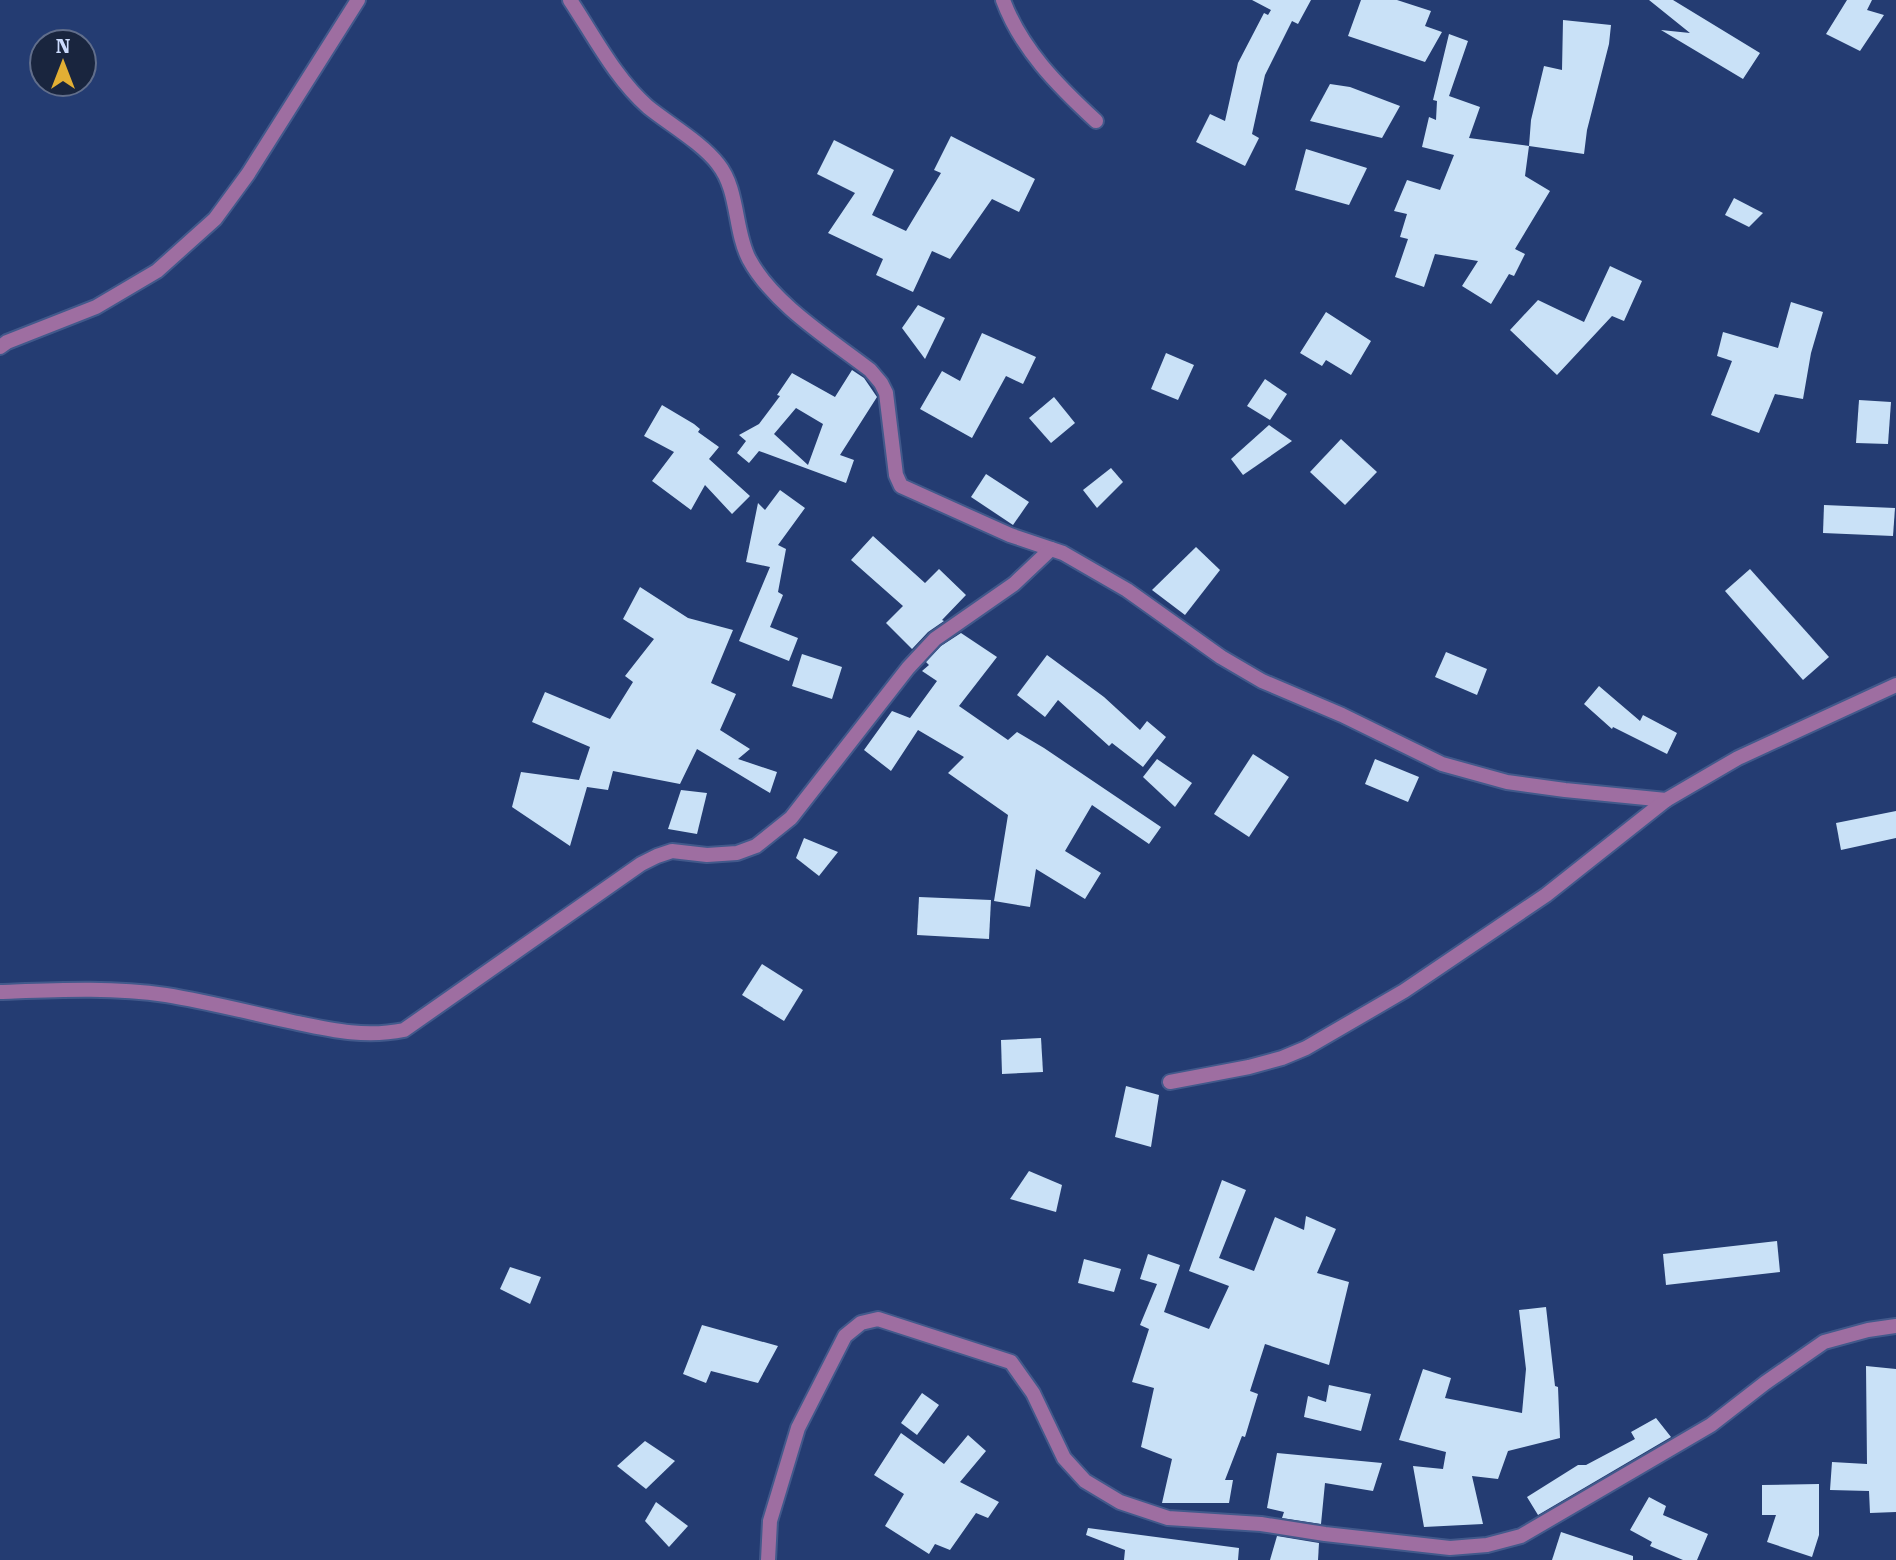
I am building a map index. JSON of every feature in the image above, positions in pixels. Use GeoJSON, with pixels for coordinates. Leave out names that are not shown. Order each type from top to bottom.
{"type":"FeatureCollection","features":[{"type":"Feature","properties":{"kind":"street"},"geometry":{"type":"LineString","coordinates":[[0,347],[96,307],[157,271],[215,219],[248,174],[358,0]]}},
{"type":"Feature","properties":{"kind":"street"},"geometry":{"type":"LineString","coordinates":[[570,0],[623,81],[647,106],[718,163],[726,177],[749,258],[762,278],[791,308],[870,370],[881,383],[886,393],[896,475],[901,486],[1010,535],[1063,554],[1128,590],[1221,657],[1262,681],[1342,715],[1442,764],[1507,782],[1666,800]]}},
{"type":"Feature","properties":{"kind":"street"},"geometry":{"type":"LineString","coordinates":[[1003,0],[1008,15],[1038,64],[1096,121]]}},
{"type":"Feature","properties":{"kind":"street"},"geometry":{"type":"LineString","coordinates":[[0,992],[124,990],[168,996],[348,1034],[384,1034],[404,1030],[641,864],[672,851],[707,855],[737,853],[756,846],[792,818],[908,668],[934,639],[1014,584],[1051,550]]}},
{"type":"Feature","properties":{"kind":"street"},"geometry":{"type":"LineString","coordinates":[[1170,1082],[1249,1068],[1306,1048],[1404,991],[1546,895],[1666,800],[1738,758],[1896,685]]}},
{"type":"Feature","properties":{"kind":"street"},"geometry":{"type":"LineString","coordinates":[[768,1560],[770,1521],[798,1428],[845,1336],[861,1323],[878,1319],[1011,1362],[1033,1393],[1064,1458],[1085,1481],[1120,1502],[1168,1518],[1261,1524],[1451,1554],[1521,1536],[1711,1425],[1824,1342],[1868,1330],[1896,1326]]}},
{"type":"Feature","properties":{"kind":"building"},"geometry":{"type":"Polygon","coordinates":[[[1252,0],[1311,0],[1298,24],[1292,21],[1265,75],[1252,134],[1259,138],[1245,166],[1196,142],[1210,114],[1225,121],[1238,63],[1264,13],[1268,15],[1271,10],[1252,0]]]}},
{"type":"Feature","properties":{"kind":"building"},"geometry":{"type":"Polygon","coordinates":[[[1361,0],[1397,0],[1431,11],[1425,26],[1442,32],[1425,62],[1348,36],[1361,0]]]}},
{"type":"Feature","properties":{"kind":"building"},"geometry":{"type":"Polygon","coordinates":[[[1649,0],[1673,0],[1760,53],[1743,79],[1661,30],[1690,33],[1649,0]]]}},
{"type":"Feature","properties":{"kind":"building"},"geometry":{"type":"Polygon","coordinates":[[[1847,0],[1872,0],[1867,10],[1884,15],[1860,51],[1826,34],[1847,0]]]}},
{"type":"Feature","properties":{"kind":"building"},"geometry":{"type":"Polygon","coordinates":[[[1563,20],[1611,25],[1584,154],[1529,146],[1531,120],[1544,66],[1562,70],[1563,20]]]}},
{"type":"Feature","properties":{"kind":"building"},"geometry":{"type":"Polygon","coordinates":[[[1449,34],[1468,41],[1449,96],[1480,107],[1469,138],[1529,146],[1525,176],[1550,191],[1515,249],[1525,254],[1514,276],[1509,274],[1491,304],[1462,286],[1478,261],[1435,254],[1424,287],[1395,277],[1408,239],[1400,237],[1407,214],[1394,211],[1407,180],[1440,190],[1454,155],[1422,147],[1429,117],[1436,120],[1437,101],[1433,100],[1449,34]]]}},
{"type":"Feature","properties":{"kind":"building"},"geometry":{"type":"Polygon","coordinates":[[[1330,84],[1350,87],[1400,106],[1382,138],[1310,121],[1330,84]]]}},
{"type":"Feature","properties":{"kind":"building"},"geometry":{"type":"Polygon","coordinates":[[[951,136],[1035,179],[1019,212],[992,199],[950,259],[932,251],[913,292],[876,275],[883,259],[828,233],[855,193],[817,174],[834,140],[894,170],[872,215],[906,231],[941,173],[934,170],[951,136]]]}},
{"type":"Feature","properties":{"kind":"building"},"geometry":{"type":"Polygon","coordinates":[[[1306,149],[1367,168],[1349,205],[1295,190],[1306,149]]]}},
{"type":"Feature","properties":{"kind":"building"},"geometry":{"type":"Polygon","coordinates":[[[1734,198],[1763,213],[1749,227],[1725,215],[1734,198]]]}},
{"type":"Feature","properties":{"kind":"building"},"geometry":{"type":"Polygon","coordinates":[[[1610,266],[1642,281],[1624,321],[1612,316],[1557,375],[1510,330],[1538,300],[1584,322],[1610,266]]]}},
{"type":"Feature","properties":{"kind":"building"},"geometry":{"type":"Polygon","coordinates":[[[1791,302],[1823,312],[1811,353],[1803,399],[1775,394],[1759,433],[1711,415],[1732,361],[1717,356],[1723,332],[1778,348],[1791,302]]]}},
{"type":"Feature","properties":{"kind":"building"},"geometry":{"type":"Polygon","coordinates":[[[918,305],[945,318],[925,359],[902,328],[918,305]]]}},
{"type":"Feature","properties":{"kind":"building"},"geometry":{"type":"Polygon","coordinates":[[[1326,312],[1371,341],[1351,375],[1326,360],[1322,366],[1300,353],[1326,312]]]}},
{"type":"Feature","properties":{"kind":"building"},"geometry":{"type":"Polygon","coordinates":[[[982,333],[1036,357],[1023,384],[1006,376],[972,438],[920,409],[942,371],[960,381],[982,333]]]}},
{"type":"Feature","properties":{"kind":"building"},"geometry":{"type":"Polygon","coordinates":[[[1166,353],[1194,365],[1178,400],[1151,389],[1166,353]]]}},
{"type":"Feature","properties":{"kind":"building"},"geometry":{"type":"Polygon","coordinates":[[[852,370],[864,378],[877,397],[840,455],[854,460],[846,483],[759,451],[749,463],[737,453],[746,441],[739,435],[759,424],[780,396],[777,395],[792,373],[835,397],[852,370]],[[796,408],[774,434],[808,465],[823,424],[796,408]]]}},
{"type":"Feature","properties":{"kind":"building"},"geometry":{"type":"Polygon","coordinates":[[[1265,379],[1287,394],[1270,420],[1247,406],[1265,379]]]}},
{"type":"Feature","properties":{"kind":"building"},"geometry":{"type":"Polygon","coordinates":[[[1054,397],[1075,423],[1051,443],[1029,418],[1054,397]]]}},
{"type":"Feature","properties":{"kind":"building"},"geometry":{"type":"Polygon","coordinates":[[[1859,400],[1891,402],[1888,444],[1856,443],[1859,400]]]}},
{"type":"Feature","properties":{"kind":"building"},"geometry":{"type":"Polygon","coordinates":[[[662,405],[694,424],[700,429],[698,432],[719,447],[709,459],[750,496],[732,514],[705,485],[691,510],[652,481],[674,452],[644,436],[662,405]]]}},
{"type":"Feature","properties":{"kind":"building"},"geometry":{"type":"Polygon","coordinates":[[[1269,425],[1292,441],[1243,475],[1231,459],[1269,425]]]}},
{"type":"Feature","properties":{"kind":"building"},"geometry":{"type":"Polygon","coordinates":[[[1341,439],[1377,472],[1345,505],[1310,472],[1341,439]]]}},
{"type":"Feature","properties":{"kind":"building"},"geometry":{"type":"Polygon","coordinates":[[[1111,468],[1123,482],[1097,508],[1083,490],[1111,468]]]}},
{"type":"Feature","properties":{"kind":"building"},"geometry":{"type":"Polygon","coordinates":[[[986,474],[1029,502],[1013,525],[971,497],[986,474]]]}},
{"type":"Feature","properties":{"kind":"building"},"geometry":{"type":"Polygon","coordinates":[[[780,490],[805,508],[778,545],[786,549],[778,592],[783,595],[770,627],[798,638],[789,661],[739,641],[770,567],[746,562],[758,503],[765,510],[780,490]]]}},
{"type":"Feature","properties":{"kind":"building"},"geometry":{"type":"Polygon","coordinates":[[[1824,505],[1895,508],[1893,536],[1823,533],[1824,505]]]}},
{"type":"Feature","properties":{"kind":"building"},"geometry":{"type":"Polygon","coordinates":[[[873,536],[925,583],[939,569],[966,595],[942,620],[944,621],[928,632],[912,649],[886,623],[903,606],[851,560],[873,536]]]}},
{"type":"Feature","properties":{"kind":"building"},"geometry":{"type":"Polygon","coordinates":[[[1196,547],[1220,570],[1185,615],[1152,590],[1196,547]]]}},
{"type":"Feature","properties":{"kind":"building"},"geometry":{"type":"Polygon","coordinates":[[[1750,569],[1829,657],[1803,680],[1725,591],[1750,569]]]}},
{"type":"Feature","properties":{"kind":"building"},"geometry":{"type":"Polygon","coordinates":[[[640,587],[688,618],[733,630],[711,683],[736,694],[720,730],[750,749],[738,759],[777,772],[770,793],[697,749],[680,784],[613,771],[608,790],[587,787],[570,846],[512,807],[521,772],[579,780],[590,747],[532,722],[545,692],[610,719],[633,682],[625,676],[654,639],[623,619],[640,587]]]}},
{"type":"Feature","properties":{"kind":"building"},"geometry":{"type":"Polygon","coordinates":[[[961,633],[997,657],[959,706],[1008,740],[1017,732],[1044,748],[1161,827],[1149,844],[1092,805],[1065,851],[1101,873],[1085,899],[1036,869],[1030,907],[994,901],[1008,815],[948,773],[964,757],[918,730],[891,771],[864,750],[892,711],[910,718],[937,681],[922,671],[929,665],[926,662],[941,646],[961,633]]]}},
{"type":"Feature","properties":{"kind":"building"},"geometry":{"type":"Polygon","coordinates":[[[1446,652],[1487,669],[1477,695],[1435,677],[1446,652]]]}},
{"type":"Feature","properties":{"kind":"building"},"geometry":{"type":"Polygon","coordinates":[[[802,654],[842,667],[832,699],[792,686],[802,654]]]}},
{"type":"Feature","properties":{"kind":"building"},"geometry":{"type":"Polygon","coordinates":[[[1047,655],[1104,697],[1140,730],[1147,721],[1166,737],[1143,767],[1112,743],[1109,746],[1058,700],[1045,717],[1017,695],[1047,655]]]}},
{"type":"Feature","properties":{"kind":"building"},"geometry":{"type":"Polygon","coordinates":[[[1599,686],[1640,721],[1643,715],[1677,733],[1667,754],[1613,727],[1612,729],[1584,704],[1599,686]]]}},
{"type":"Feature","properties":{"kind":"building"},"geometry":{"type":"Polygon","coordinates":[[[1253,754],[1289,777],[1249,837],[1214,814],[1253,754]]]}},
{"type":"Feature","properties":{"kind":"building"},"geometry":{"type":"Polygon","coordinates":[[[1157,759],[1192,783],[1175,807],[1143,777],[1157,759]]]}},
{"type":"Feature","properties":{"kind":"building"},"geometry":{"type":"Polygon","coordinates":[[[1375,759],[1419,777],[1408,802],[1365,784],[1375,759]]]}},
{"type":"Feature","properties":{"kind":"building"},"geometry":{"type":"Polygon","coordinates":[[[681,790],[707,793],[697,834],[668,829],[681,790]]]}},
{"type":"Feature","properties":{"kind":"building"},"geometry":{"type":"Polygon","coordinates":[[[1896,811],[1896,838],[1841,850],[1836,823],[1896,811]]]}},
{"type":"Feature","properties":{"kind":"building"},"geometry":{"type":"Polygon","coordinates":[[[804,838],[838,852],[819,876],[796,858],[804,838]]]}},
{"type":"Feature","properties":{"kind":"building"},"geometry":{"type":"Polygon","coordinates":[[[919,897],[991,900],[989,939],[917,935],[919,897]]]}},
{"type":"Feature","properties":{"kind":"building"},"geometry":{"type":"Polygon","coordinates":[[[762,964],[803,990],[784,1021],[742,995],[762,964]]]}},
{"type":"Feature","properties":{"kind":"building"},"geometry":{"type":"Polygon","coordinates":[[[1041,1038],[1043,1072],[1002,1074],[1001,1040],[1041,1038]]]}},
{"type":"Feature","properties":{"kind":"building"},"geometry":{"type":"Polygon","coordinates":[[[1126,1086],[1159,1095],[1151,1147],[1115,1137],[1126,1086]]]}},
{"type":"Feature","properties":{"kind":"building"},"geometry":{"type":"Polygon","coordinates":[[[1029,1171],[1062,1185],[1056,1212],[1010,1199],[1029,1171]]]}},
{"type":"Feature","properties":{"kind":"building"},"geometry":{"type":"Polygon","coordinates":[[[1222,1180],[1246,1190],[1219,1258],[1254,1271],[1275,1217],[1304,1230],[1306,1216],[1336,1229],[1317,1273],[1349,1282],[1329,1365],[1265,1344],[1250,1391],[1258,1394],[1245,1437],[1242,1436],[1225,1480],[1233,1480],[1229,1503],[1162,1503],[1172,1459],[1141,1447],[1154,1388],[1132,1382],[1149,1329],[1140,1325],[1157,1284],[1140,1279],[1148,1254],[1180,1265],[1164,1312],[1209,1329],[1229,1286],[1189,1271],[1222,1180]]]}},
{"type":"Feature","properties":{"kind":"building"},"geometry":{"type":"Polygon","coordinates":[[[1777,1241],[1780,1272],[1666,1285],[1663,1254],[1777,1241]]]}},
{"type":"Feature","properties":{"kind":"building"},"geometry":{"type":"Polygon","coordinates":[[[1084,1259],[1121,1269],[1114,1292],[1078,1283],[1084,1259]]]}},
{"type":"Feature","properties":{"kind":"building"},"geometry":{"type":"Polygon","coordinates":[[[510,1267],[541,1277],[530,1304],[500,1289],[510,1267]]]}},
{"type":"Feature","properties":{"kind":"building"},"geometry":{"type":"Polygon","coordinates":[[[1546,1307],[1555,1386],[1558,1387],[1560,1438],[1508,1451],[1498,1479],[1472,1476],[1483,1524],[1424,1527],[1413,1466],[1443,1469],[1446,1452],[1399,1440],[1423,1369],[1451,1378],[1445,1398],[1522,1413],[1526,1369],[1519,1310],[1546,1307]]]}},
{"type":"Feature","properties":{"kind":"building"},"geometry":{"type":"Polygon","coordinates":[[[702,1325],[778,1346],[758,1383],[711,1371],[706,1383],[683,1374],[702,1325]]]}},
{"type":"Feature","properties":{"kind":"building"},"geometry":{"type":"Polygon","coordinates":[[[1866,1366],[1896,1369],[1896,1512],[1870,1513],[1869,1491],[1830,1490],[1832,1462],[1867,1464],[1866,1366]]]}},
{"type":"Feature","properties":{"kind":"building"},"geometry":{"type":"Polygon","coordinates":[[[1329,1385],[1371,1394],[1361,1431],[1304,1417],[1308,1396],[1326,1402],[1329,1385]]]}},
{"type":"Feature","properties":{"kind":"building"},"geometry":{"type":"Polygon","coordinates":[[[922,1393],[939,1405],[917,1435],[901,1423],[922,1393]]]}},
{"type":"Feature","properties":{"kind":"building"},"geometry":{"type":"Polygon","coordinates":[[[1656,1418],[1671,1437],[1538,1515],[1527,1497],[1578,1465],[1586,1465],[1635,1439],[1631,1432],[1656,1418]]]}},
{"type":"Feature","properties":{"kind":"building"},"geometry":{"type":"Polygon","coordinates":[[[901,1433],[944,1464],[968,1435],[986,1451],[960,1482],[999,1502],[988,1518],[976,1513],[950,1550],[935,1544],[929,1554],[885,1526],[904,1494],[874,1475],[901,1433]]]}},
{"type":"Feature","properties":{"kind":"building"},"geometry":{"type":"Polygon","coordinates":[[[645,1441],[675,1461],[646,1489],[617,1466],[645,1441]]]}},
{"type":"Feature","properties":{"kind":"building"},"geometry":{"type":"Polygon","coordinates":[[[1277,1453],[1382,1463],[1373,1491],[1325,1483],[1321,1524],[1282,1518],[1284,1512],[1267,1508],[1277,1453]]]}},
{"type":"Feature","properties":{"kind":"building"},"geometry":{"type":"Polygon","coordinates":[[[1819,1484],[1819,1535],[1812,1557],[1767,1542],[1776,1515],[1762,1515],[1762,1485],[1819,1484]]]}},
{"type":"Feature","properties":{"kind":"building"},"geometry":{"type":"Polygon","coordinates":[[[1649,1497],[1666,1506],[1663,1515],[1708,1534],[1697,1560],[1683,1560],[1650,1546],[1652,1542],[1630,1530],[1649,1497]]]}},
{"type":"Feature","properties":{"kind":"building"},"geometry":{"type":"Polygon","coordinates":[[[656,1502],[688,1526],[669,1547],[645,1521],[656,1502]]]}},
{"type":"Feature","properties":{"kind":"building"},"geometry":{"type":"Polygon","coordinates":[[[1088,1528],[1239,1548],[1238,1560],[1124,1560],[1125,1550],[1086,1535],[1088,1528]]]}},
{"type":"Feature","properties":{"kind":"building"},"geometry":{"type":"Polygon","coordinates":[[[1561,1532],[1633,1556],[1633,1560],[1552,1560],[1561,1532]]]}},
{"type":"Feature","properties":{"kind":"building"},"geometry":{"type":"Polygon","coordinates":[[[1277,1536],[1319,1543],[1318,1560],[1270,1560],[1277,1536]]]}}]}
